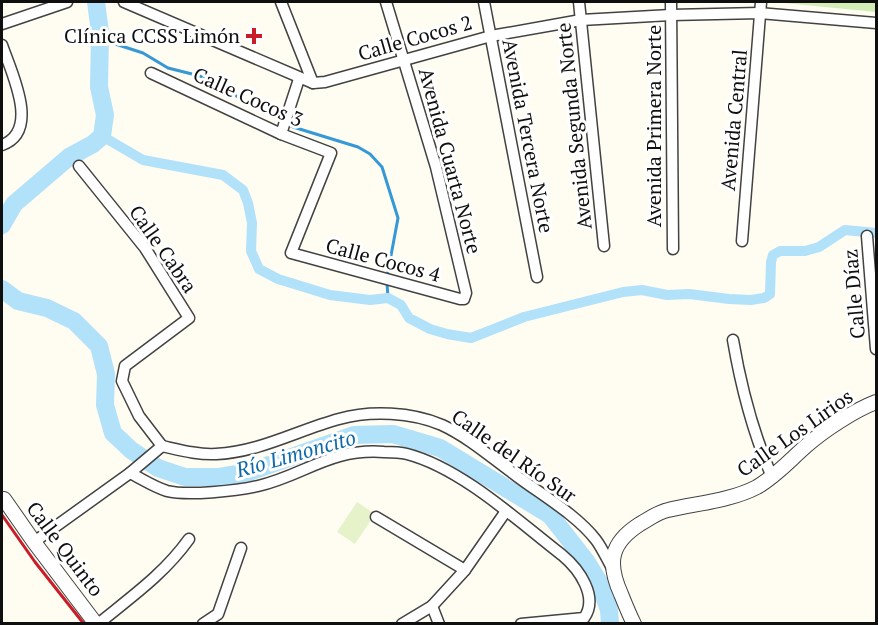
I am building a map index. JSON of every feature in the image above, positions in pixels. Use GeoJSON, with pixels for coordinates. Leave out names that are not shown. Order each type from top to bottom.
{"type":"FeatureCollection","features":[{"type":"Feature","properties":{"kind":"street"},"geometry":{"type":"LineString","coordinates":[[2,24],[67,2]]}},
{"type":"Feature","properties":{"kind":"street","name":"Calle Cocos 2"},"geometry":{"type":"LineString","coordinates":[[128,2],[299,79],[313,83],[325,82],[491,36],[581,20],[760,13],[876,23]]}},
{"type":"Feature","properties":{"kind":"street"},"geometry":{"type":"LineString","coordinates":[[281,2],[313,83]]}},
{"type":"Feature","properties":{"kind":"street","name":"Avenida Cuarta Norte"},"geometry":{"type":"LineString","coordinates":[[386,2],[436,167],[466,297]]}},
{"type":"Feature","properties":{"kind":"street","name":"Avenida Tercera Norte"},"geometry":{"type":"LineString","coordinates":[[484,2],[537,277]]}},
{"type":"Feature","properties":{"kind":"street","name":"Avenida Segunda Norte"},"geometry":{"type":"LineString","coordinates":[[579,2],[604,246]]}},
{"type":"Feature","properties":{"kind":"street","name":"Avenida Primera Norte"},"geometry":{"type":"LineString","coordinates":[[671,2],[673,249]]}},
{"type":"Feature","properties":{"kind":"street","name":"Avenida Central"},"geometry":{"type":"LineString","coordinates":[[742,241],[762,2]]}},
{"type":"Feature","properties":{"kind":"street"},"geometry":{"type":"LineString","coordinates":[[2,45],[21,100],[22,113],[21,126],[16,135],[2,145]]}},
{"type":"Feature","properties":{"kind":"street","name":"Calle Cocos 3"},"geometry":{"type":"LineString","coordinates":[[151,73],[281,134],[331,153],[291,253]]}},
{"type":"Feature","properties":{"kind":"street"},"geometry":{"type":"LineString","coordinates":[[281,134],[299,79]]}},
{"type":"Feature","properties":{"kind":"street","name":"Calle Cabra"},"geometry":{"type":"LineString","coordinates":[[79,165],[145,248],[189,318],[125,366],[122,381],[139,416],[162,446]]}},
{"type":"Feature","properties":{"kind":"street","name":"Calle Díaz"},"geometry":{"type":"LineString","coordinates":[[867,236],[876,349]]}},
{"type":"Feature","properties":{"kind":"street","name":"Calle Cocos 4"},"geometry":{"type":"LineString","coordinates":[[291,253],[460,299],[466,297]]}},
{"type":"Feature","properties":{"kind":"street"},"geometry":{"type":"LineString","coordinates":[[733,340],[745,400],[772,477]]}},
{"type":"Feature","properties":{"kind":"street","name":"Calle Los Lirios"},"geometry":{"type":"LineString","coordinates":[[612,568],[612,555],[624,537],[652,516],[665,511],[735,496],[756,487],[772,477],[808,444],[829,429],[876,402]]}},
{"type":"Feature","properties":{"kind":"street","name":"Calle del Río Sur"},"geometry":{"type":"LineString","coordinates":[[162,446],[193,453],[217,454],[246,450],[279,441],[339,419],[359,415],[416,417],[443,426],[472,444],[577,521],[596,540],[612,568]]}},
{"type":"Feature","properties":{"kind":"street"},"geometry":{"type":"LineString","coordinates":[[34,542],[130,473],[162,446]]}},
{"type":"Feature","properties":{"kind":"street"},"geometry":{"type":"LineString","coordinates":[[130,473],[167,491],[184,493],[258,486],[331,457],[363,450],[405,453],[435,464],[471,485],[506,511],[569,561],[580,573],[587,587],[589,602],[589,611],[584,618],[521,624]]}},
{"type":"Feature","properties":{"kind":"street","name":"Calle Quinto"},"geometry":{"type":"LineString","coordinates":[[2,500],[4,499],[97,624]]}},
{"type":"Feature","properties":{"kind":"street"},"geometry":{"type":"LineString","coordinates":[[402,624],[432,606],[465,570],[506,511]]}},
{"type":"Feature","properties":{"kind":"street"},"geometry":{"type":"LineString","coordinates":[[376,518],[465,570]]}},
{"type":"Feature","properties":{"kind":"street"},"geometry":{"type":"LineString","coordinates":[[97,624],[157,577],[176,557],[189,538]]}},
{"type":"Feature","properties":{"kind":"street"},"geometry":{"type":"LineString","coordinates":[[203,624],[218,614],[241,548]]}},
{"type":"Feature","properties":{"kind":"street"},"geometry":{"type":"LineString","coordinates":[[612,568],[631,621]]}},
{"type":"Feature","properties":{"kind":"street"},"geometry":{"type":"LineString","coordinates":[[432,606],[439,624]]}},
{"type":"Feature","properties":{"kind":"green space"},"geometry":{"type":"Polygon","coordinates":[[[774,2],[876,2],[876,12],[774,2]]]}},
{"type":"Feature","properties":{"kind":"green space"},"geometry":{"type":"Polygon","coordinates":[[[357,502],[375,514],[355,544],[337,532],[357,502]]]}},
{"type":"Feature","properties":{"kind":"waterway","name":"Río Limoncito"},"geometry":{"type":"LineString","coordinates":[[2,225],[14,204],[69,157],[93,144],[102,136],[105,115],[99,87],[100,32],[96,2]]}},
{"type":"Feature","properties":{"kind":"waterway"},"geometry":{"type":"LineString","coordinates":[[100,39],[143,53],[168,68],[200,76],[293,127],[358,147],[370,154],[382,167],[398,218],[387,277]]}},
{"type":"Feature","properties":{"kind":"waterway"},"geometry":{"type":"LineString","coordinates":[[102,136],[143,160],[223,175],[243,190],[252,223],[251,251],[259,269],[278,279],[330,295],[370,300],[388,298],[401,305],[409,318],[430,329],[471,338],[524,317],[623,292],[642,290],[667,295],[689,294],[751,300],[764,298],[770,294],[773,255],[780,251],[805,251],[819,247],[845,230],[876,233]]}},
{"type":"Feature","properties":{"kind":"waterway"},"geometry":{"type":"LineString","coordinates":[[387,283],[388,298]]}},
{"type":"Feature","properties":{"kind":"waterway","name":"Río Limoncito"},"geometry":{"type":"LineString","coordinates":[[2,289],[18,301],[47,308],[74,321],[99,346],[106,374],[105,405],[113,433],[131,450],[158,468],[185,477],[219,477],[249,472],[354,435],[393,434],[440,448],[550,515],[586,561],[599,582],[609,610],[610,624]]}},
{"type":"Feature","properties":{"kind":"railway"},"geometry":{"type":"LineString","coordinates":[[2,515],[35,562],[84,624]]}},
{"type":"Feature","properties":{"kind":"place","name":"Clínica CCSS Limón"},"geometry":{"type":"Point","coordinates":[254,36]}}]}
